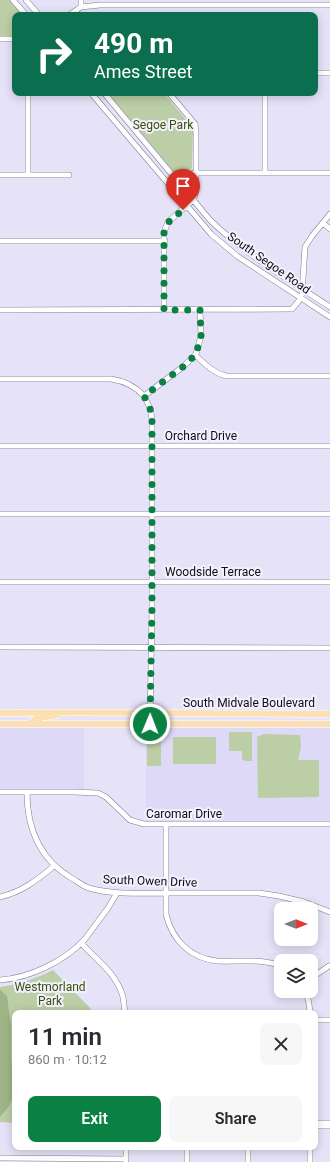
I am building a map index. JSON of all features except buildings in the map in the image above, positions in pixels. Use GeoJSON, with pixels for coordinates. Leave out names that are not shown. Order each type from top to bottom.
{"type":"FeatureCollection","features":[{"type":"Feature","properties":{"kind":"main road","name":"South Midvale Boulevard"},"geometry":{"type":"LineString","coordinates":[[0,713],[72,712],[150,714],[330,714]]}},
{"type":"Feature","properties":{"kind":"main road"},"geometry":{"type":"LineString","coordinates":[[30,723],[32,720],[72,712]]}},
{"type":"Feature","properties":{"kind":"main road","name":"South Midvale Boulevard"},"geometry":{"type":"LineString","coordinates":[[0,724],[330,724]]}},
{"type":"Feature","properties":{"kind":"street"},"geometry":{"type":"LineString","coordinates":[[13,0],[23,12]]}},
{"type":"Feature","properties":{"kind":"street"},"geometry":{"type":"LineString","coordinates":[[26,0],[36,12]]}},
{"type":"Feature","properties":{"kind":"street"},"geometry":{"type":"LineString","coordinates":[[81,0],[81,6]]}},
{"type":"Feature","properties":{"kind":"street"},"geometry":{"type":"LineString","coordinates":[[73,12],[81,6],[100,5],[330,5]]}},
{"type":"Feature","properties":{"kind":"street"},"geometry":{"type":"LineString","coordinates":[[0,39],[12,39]]}},
{"type":"Feature","properties":{"kind":"street"},"geometry":{"type":"LineString","coordinates":[[318,74],[330,73]]}},
{"type":"Feature","properties":{"kind":"street"},"geometry":{"type":"LineString","coordinates":[[28,96],[28,175]]}},
{"type":"Feature","properties":{"kind":"street","name":"South Segoe Road"},"geometry":{"type":"LineString","coordinates":[[94,96],[211,234],[229,250],[302,293],[330,306]]}},
{"type":"Feature","properties":{"kind":"street","name":"South Segoe Road"},"geometry":{"type":"LineString","coordinates":[[106,96],[210,220],[240,247],[302,293],[330,317]]}},
{"type":"Feature","properties":{"kind":"street"},"geometry":{"type":"LineString","coordinates":[[164,310],[164,232],[168,222],[193,200],[195,196],[196,173],[196,133],[194,124],[171,96]]}},
{"type":"Feature","properties":{"kind":"street"},"geometry":{"type":"LineString","coordinates":[[265,96],[266,173]]}},
{"type":"Feature","properties":{"kind":"street"},"geometry":{"type":"LineString","coordinates":[[171,187],[186,175],[196,173],[330,173]]}},
{"type":"Feature","properties":{"kind":"street"},"geometry":{"type":"LineString","coordinates":[[0,175],[69,175]]}},
{"type":"Feature","properties":{"kind":"street"},"geometry":{"type":"LineString","coordinates":[[0,310],[292,309],[302,293],[305,247],[330,214]]}},
{"type":"Feature","properties":{"kind":"street"},"geometry":{"type":"LineString","coordinates":[[323,224],[330,229]]}},
{"type":"Feature","properties":{"kind":"street"},"geometry":{"type":"LineString","coordinates":[[0,241],[165,241]]}},
{"type":"Feature","properties":{"kind":"street"},"geometry":{"type":"LineString","coordinates":[[144,396],[184,366],[195,355],[201,336],[200,310]]}},
{"type":"Feature","properties":{"kind":"street"},"geometry":{"type":"LineString","coordinates":[[195,355],[219,374],[226,376],[330,376]]}},
{"type":"Feature","properties":{"kind":"street"},"geometry":{"type":"LineString","coordinates":[[0,379],[111,379],[128,383],[136,388],[144,396],[150,408],[152,415],[150,724]]}},
{"type":"Feature","properties":{"kind":"street","name":"Orchard Drive"},"geometry":{"type":"LineString","coordinates":[[0,446],[330,446]]}},
{"type":"Feature","properties":{"kind":"street"},"geometry":{"type":"LineString","coordinates":[[0,514],[330,514]]}},
{"type":"Feature","properties":{"kind":"street","name":"Woodside Terrace"},"geometry":{"type":"LineString","coordinates":[[0,582],[330,582]]}},
{"type":"Feature","properties":{"kind":"street"},"geometry":{"type":"LineString","coordinates":[[0,647],[330,648]]}},
{"type":"Feature","properties":{"kind":"street","name":"Caromar Drive"},"geometry":{"type":"LineString","coordinates":[[0,792],[98,793],[106,797],[130,820],[144,824],[330,824]]}},
{"type":"Feature","properties":{"kind":"street","name":"South Owen Drive"},"geometry":{"type":"LineString","coordinates":[[27,792],[27,808],[31,828],[38,845],[54,866],[68,877],[88,888],[117,892],[263,893],[304,902],[330,912]]}},
{"type":"Feature","properties":{"kind":"street"},"geometry":{"type":"LineString","coordinates":[[166,825],[166,904],[168,923],[179,942],[190,952],[210,960],[259,960],[274,964]]}},
{"type":"Feature","properties":{"kind":"street"},"geometry":{"type":"LineString","coordinates":[[0,897],[26,888],[54,866]]}},
{"type":"Feature","properties":{"kind":"street"},"geometry":{"type":"LineString","coordinates":[[0,980],[12,979],[35,972],[54,963],[81,943],[97,924],[117,892]]}},
{"type":"Feature","properties":{"kind":"street"},"geometry":{"type":"LineString","coordinates":[[81,943],[103,964],[118,984],[123,998],[125,1010]]}},
{"type":"Feature","properties":{"kind":"street"},"geometry":{"type":"LineString","coordinates":[[318,973],[329,966]]}},
{"type":"Feature","properties":{"kind":"street"},"geometry":{"type":"LineString","coordinates":[[308,998],[310,1010]]}},
{"type":"Feature","properties":{"kind":"street"},"geometry":{"type":"LineString","coordinates":[[318,1020],[330,1020]]}},
{"type":"Feature","properties":{"kind":"street"},"geometry":{"type":"LineString","coordinates":[[318,1123],[330,1123]]}},
{"type":"Feature","properties":{"kind":"street"},"geometry":{"type":"LineString","coordinates":[[318,1126],[330,1126]]}},
{"type":"Feature","properties":{"kind":"street"},"geometry":{"type":"LineString","coordinates":[[187,1150],[187,1162]]}},
{"type":"Feature","properties":{"kind":"street"},"geometry":{"type":"LineString","coordinates":[[248,1150],[248,1162]]}},
{"type":"Feature","properties":{"kind":"street"},"geometry":{"type":"LineString","coordinates":[[310,1150],[310,1162]]}},
{"type":"Feature","properties":{"kind":"street"},"geometry":{"type":"LineString","coordinates":[[0,1158],[126,1160]]}},
{"type":"Feature","properties":{"kind":"shaded area"},"geometry":{"type":"Polygon","coordinates":[[[0,728],[84,728],[84,789],[0,789],[0,728]]]}},
{"type":"Feature","properties":{"kind":"shaded area"},"geometry":{"type":"Polygon","coordinates":[[[146,728],[330,728],[330,821],[146,821],[146,728]]]}},
{"type":"Feature","properties":{"kind":"green space"},"geometry":{"type":"Polygon","coordinates":[[[0,0],[13,0],[23,12],[12,12],[12,39],[0,39],[0,0]]]}},
{"type":"Feature","properties":{"kind":"green space","name":"Segoe Park"},"geometry":{"type":"Polygon","coordinates":[[[111,96],[166,96],[191,126],[193,131],[192,168],[181,174],[175,173],[111,96]]]}},
{"type":"Feature","properties":{"kind":"green space"},"geometry":{"type":"Polygon","coordinates":[[[229,732],[252,732],[252,761],[245,761],[242,759],[242,751],[229,751],[229,732]]]}},
{"type":"Feature","properties":{"kind":"green space"},"geometry":{"type":"Polygon","coordinates":[[[147,733],[161,734],[161,766],[147,766],[147,733]]]}},
{"type":"Feature","properties":{"kind":"green space"},"geometry":{"type":"Polygon","coordinates":[[[264,734],[300,735],[301,747],[298,760],[319,760],[319,797],[258,798],[257,737],[264,734]]]}},
{"type":"Feature","properties":{"kind":"green space"},"geometry":{"type":"Polygon","coordinates":[[[173,737],[216,737],[216,764],[173,764],[173,737]]]}},
{"type":"Feature","properties":{"kind":"green space","name":"Westmorland Park"},"geometry":{"type":"Polygon","coordinates":[[[53,970],[91,1010],[12,1010],[12,1123],[0,1122],[0,987],[27,981],[53,970]]]}},
{"type":"Feature","properties":{"kind":"green space"},"geometry":{"type":"Polygon","coordinates":[[[0,990],[7,996],[11,1027],[12,1099],[9,1106],[0,1117],[0,990]]]}},
{"type":"Feature","properties":{"kind":"route"},"geometry":{"type":"LineString","coordinates":[[150,724],[152,607],[152,415],[144,396],[184,366],[196,354],[201,336],[200,310],[164,310],[164,232],[168,222],[183,210]]}}]}
